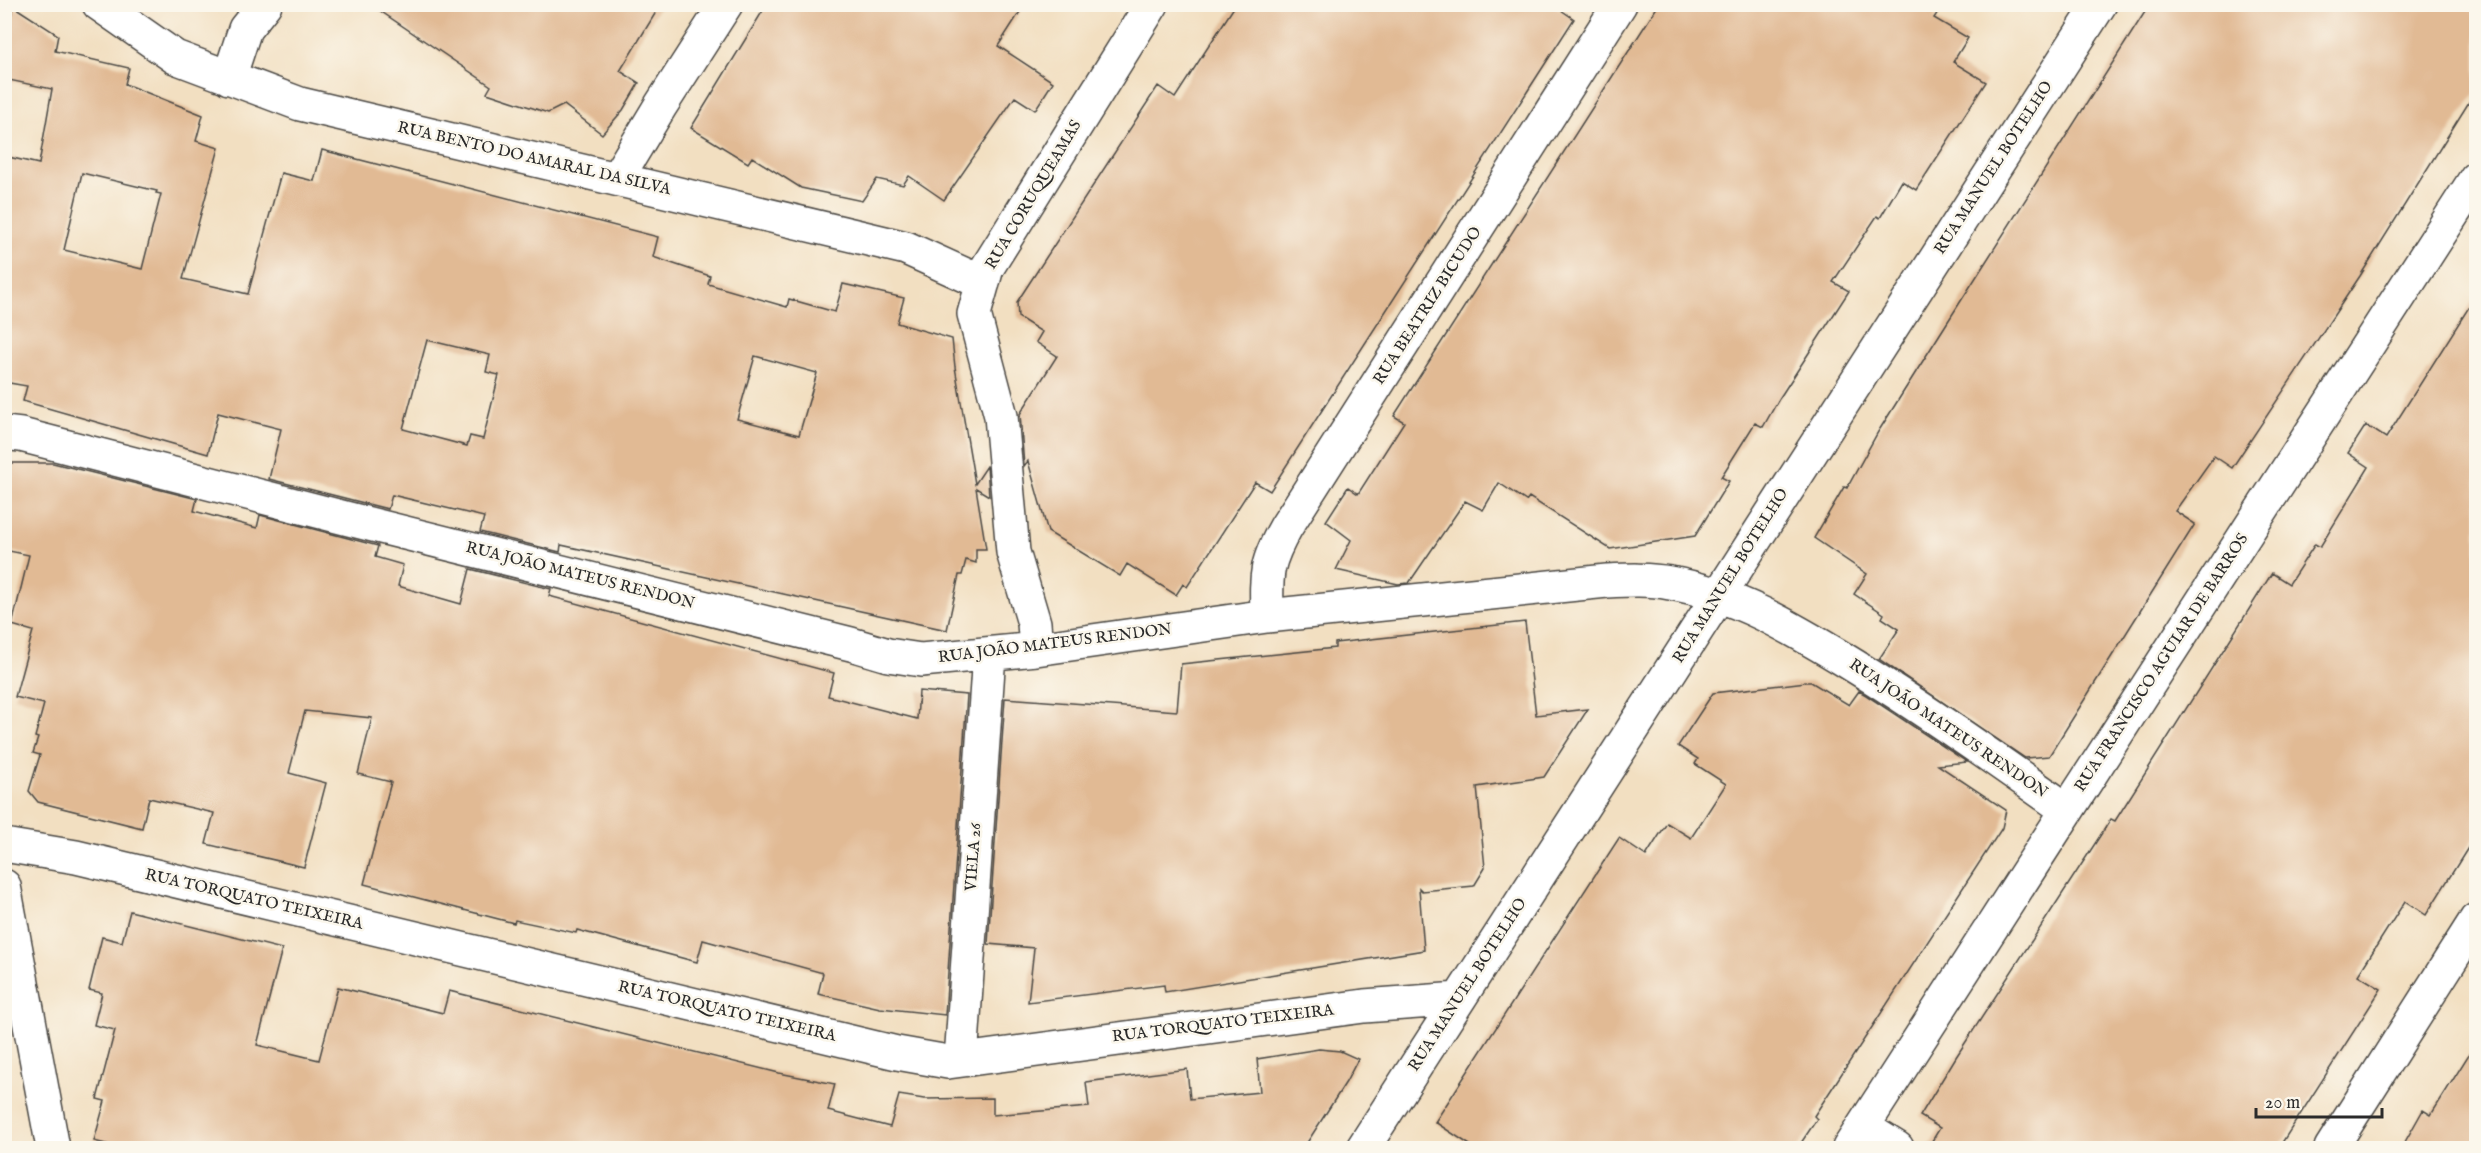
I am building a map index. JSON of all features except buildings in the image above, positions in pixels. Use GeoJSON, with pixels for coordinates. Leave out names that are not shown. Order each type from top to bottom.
{"type":"FeatureCollection","features":[{"type":"Feature","properties":{"kind":"street","name":"RUA BENTO DO AMARAL DA SILVA"},"geometry":{"type":"LineString","coordinates":[[99,4],[175,57],[300,104],[906,248],[983,284]]}},
{"type":"Feature","properties":{"kind":"street"},"geometry":{"type":"LineString","coordinates":[[617,178],[726,4]]}},
{"type":"Feature","properties":{"kind":"street","name":"RUA CORUQUEAMAS"},"geometry":{"type":"LineString","coordinates":[[1036,649],[1034,623],[1013,552],[1001,416],[974,314],[987,268],[1152,4]]}},
{"type":"Feature","properties":{"kind":"street","name":"RUA BEATRIZ BICUDO"},"geometry":{"type":"LineString","coordinates":[[1267,616],[1266,574],[1271,554],[1286,526],[1620,4]]}},
{"type":"Feature","properties":{"kind":"street","name":"RUA MANUEL BOTELHO"},"geometry":{"type":"LineString","coordinates":[[1363,1149],[2100,4]]}},
{"type":"Feature","properties":{"kind":"street"},"geometry":{"type":"LineString","coordinates":[[229,78],[250,13]]}},
{"type":"Feature","properties":{"kind":"street","name":"RUA FRANCISCO AGUIAR DE BARROS"},"geometry":{"type":"LineString","coordinates":[[1856,1138],[2476,178]]}},
{"type":"Feature","properties":{"kind":"street","name":"RUA JOÃO MATEUS RENDON"},"geometry":{"type":"LineString","coordinates":[[4,433],[33,437],[888,655],[921,660],[1036,649],[1267,616],[1606,581],[1644,579],[1671,583],[1718,595],[1779,620],[1906,697],[2067,810]]}},
{"type":"Feature","properties":{"kind":"street","name":"VIELA 26"},"geometry":{"type":"LineString","coordinates":[[961,1060],[989,654]]}},
{"type":"Feature","properties":{"kind":"street","name":"RUA TORQUATO TEIXEIRA"},"geometry":{"type":"LineString","coordinates":[[4,845],[76,857],[897,1053],[948,1062],[1364,1006],[1459,999]]}},
{"type":"Feature","properties":{"kind":"street"},"geometry":{"type":"LineString","coordinates":[[4,886],[53,1149]]}},
{"type":"Feature","properties":{"kind":"street"},"geometry":{"type":"LineString","coordinates":[[2331,1149],[2476,920]]}},
{"type":"Feature","properties":{"kind":"street"},"geometry":{"type":"LineString","coordinates":[[1856,1138],[1897,1149]]}}]}
